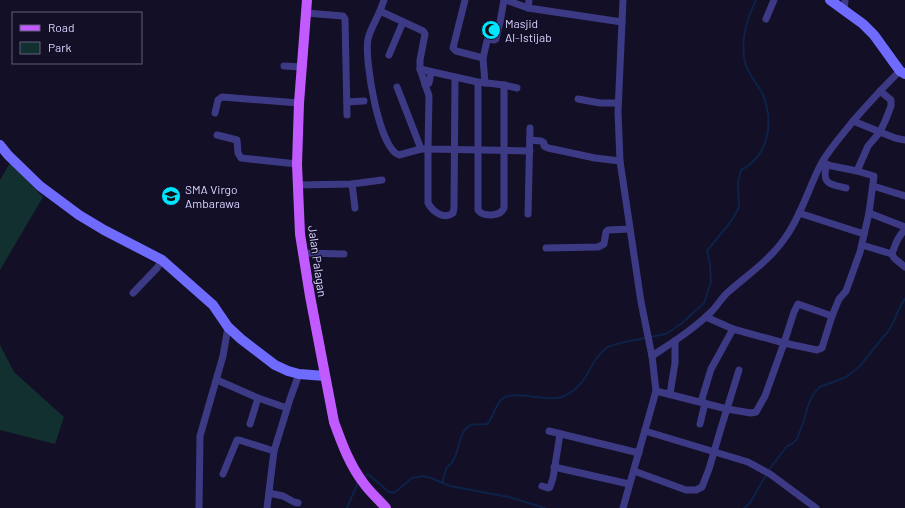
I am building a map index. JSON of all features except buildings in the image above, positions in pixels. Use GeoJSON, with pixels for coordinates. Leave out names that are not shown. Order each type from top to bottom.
{"type":"FeatureCollection","features":[{"type":"Feature","properties":{"kind":"main road","name":"Jalan Palagan"},"geometry":{"type":"LineString","coordinates":[[307,0],[301,67],[297,164],[302,253],[334,422],[343,447],[355,470],[365,485],[386,508]]}},
{"type":"Feature","properties":{"kind":"street"},"geometry":{"type":"LineString","coordinates":[[384,0],[368,39],[367,54],[368,70],[378,118],[393,151],[399,155],[424,149],[530,152]]}},
{"type":"Feature","properties":{"kind":"street"},"geometry":{"type":"LineString","coordinates":[[465,0],[453,48],[456,51],[483,58]]}},
{"type":"Feature","properties":{"kind":"street"},"geometry":{"type":"LineString","coordinates":[[504,85],[504,204],[503,211],[499,214],[487,215],[480,213],[478,210],[483,58],[487,40],[496,39],[505,0],[528,8],[622,22]]}},
{"type":"Feature","properties":{"kind":"street"},"geometry":{"type":"LineString","coordinates":[[528,8],[529,0]]}},
{"type":"Feature","properties":{"kind":"street"},"geometry":{"type":"LineString","coordinates":[[623,0],[618,103],[620,161],[641,302],[652,356],[656,391],[623,508]]}},
{"type":"Feature","properties":{"kind":"street"},"geometry":{"type":"LineString","coordinates":[[766,19],[774,0]]}},
{"type":"Feature","properties":{"kind":"street"},"geometry":{"type":"LineString","coordinates":[[652,356],[691,330],[713,310],[725,295],[762,265],[774,252],[787,235],[824,164],[827,155],[880,91],[902,73],[874,34],[844,5],[830,0]]}},
{"type":"Feature","properties":{"kind":"street"},"geometry":{"type":"LineString","coordinates":[[380,11],[424,31],[425,34],[420,60],[420,69],[429,96],[428,126],[424,149],[428,203],[435,211],[444,216],[448,216],[453,213],[455,77]]}},
{"type":"Feature","properties":{"kind":"street"},"geometry":{"type":"LineString","coordinates":[[306,13],[344,16],[346,26],[347,115]]}},
{"type":"Feature","properties":{"kind":"street"},"geometry":{"type":"LineString","coordinates":[[389,55],[403,22]]}},
{"type":"Feature","properties":{"kind":"street"},"geometry":{"type":"LineString","coordinates":[[284,66],[301,67]]}},
{"type":"Feature","properties":{"kind":"street"},"geometry":{"type":"LineString","coordinates":[[420,69],[517,88]]}},
{"type":"Feature","properties":{"kind":"street"},"geometry":{"type":"LineString","coordinates":[[425,85],[429,83],[431,72]]}},
{"type":"Feature","properties":{"kind":"street"},"geometry":{"type":"LineString","coordinates":[[397,87],[414,132],[424,149]]}},
{"type":"Feature","properties":{"kind":"street"},"geometry":{"type":"LineString","coordinates":[[857,171],[868,146],[880,132],[890,112],[892,103],[880,91]]}},
{"type":"Feature","properties":{"kind":"street"},"geometry":{"type":"LineString","coordinates":[[215,113],[218,100],[222,97],[299,103]]}},
{"type":"Feature","properties":{"kind":"street"},"geometry":{"type":"LineString","coordinates":[[578,100],[587,102],[618,103]]}},
{"type":"Feature","properties":{"kind":"street"},"geometry":{"type":"LineString","coordinates":[[347,102],[364,101]]}},
{"type":"Feature","properties":{"kind":"street"},"geometry":{"type":"LineString","coordinates":[[853,122],[895,138],[905,140]]}},
{"type":"Feature","properties":{"kind":"street"},"geometry":{"type":"LineString","coordinates":[[414,132],[428,126]]}},
{"type":"Feature","properties":{"kind":"street"},"geometry":{"type":"LineString","coordinates":[[528,214],[530,128]]}},
{"type":"Feature","properties":{"kind":"street"},"geometry":{"type":"LineString","coordinates":[[217,135],[237,140],[238,153],[241,158],[297,164]]}},
{"type":"Feature","properties":{"kind":"street"},"geometry":{"type":"LineString","coordinates":[[530,140],[543,141],[544,146],[548,148],[595,158],[620,161]]}},
{"type":"Feature","properties":{"kind":"street"},"geometry":{"type":"LineString","coordinates":[[0,145],[8,155],[40,186],[79,215],[104,230],[162,260],[212,305],[228,327],[275,365],[299,374],[325,376]]}},
{"type":"Feature","properties":{"kind":"street"},"geometry":{"type":"LineString","coordinates":[[706,317],[733,329],[784,343],[821,350],[832,316],[839,299],[846,291],[862,245],[869,213],[874,176],[824,164]]}},
{"type":"Feature","properties":{"kind":"street"},"geometry":{"type":"LineString","coordinates":[[824,164],[824,173],[827,182],[846,188]]}},
{"type":"Feature","properties":{"kind":"street"},"geometry":{"type":"LineString","coordinates":[[297,185],[352,184],[382,180]]}},
{"type":"Feature","properties":{"kind":"street"},"geometry":{"type":"LineString","coordinates":[[352,184],[355,208]]}},
{"type":"Feature","properties":{"kind":"street"},"geometry":{"type":"LineString","coordinates":[[873,186],[905,196]]}},
{"type":"Feature","properties":{"kind":"street"},"geometry":{"type":"LineString","coordinates":[[799,213],[864,234]]}},
{"type":"Feature","properties":{"kind":"street"},"geometry":{"type":"LineString","coordinates":[[869,213],[904,232],[892,254]]}},
{"type":"Feature","properties":{"kind":"street"},"geometry":{"type":"LineString","coordinates":[[546,248],[598,247],[604,244],[606,232],[608,230],[630,230]]}},
{"type":"Feature","properties":{"kind":"street"},"geometry":{"type":"LineString","coordinates":[[862,245],[892,254],[894,258],[905,267]]}},
{"type":"Feature","properties":{"kind":"street"},"geometry":{"type":"LineString","coordinates":[[302,253],[344,254]]}},
{"type":"Feature","properties":{"kind":"street"},"geometry":{"type":"LineString","coordinates":[[133,293],[157,268],[162,260]]}},
{"type":"Feature","properties":{"kind":"street"},"geometry":{"type":"LineString","coordinates":[[656,391],[727,409],[752,413],[756,412],[765,396],[798,304],[832,316]]}},
{"type":"Feature","properties":{"kind":"street"},"geometry":{"type":"LineString","coordinates":[[199,508],[200,436],[217,380],[228,327]]}},
{"type":"Feature","properties":{"kind":"street"},"geometry":{"type":"LineString","coordinates":[[700,424],[703,402],[711,369],[733,329]]}},
{"type":"Feature","properties":{"kind":"street"},"geometry":{"type":"LineString","coordinates":[[670,394],[675,363],[675,341]]}},
{"type":"Feature","properties":{"kind":"street"},"geometry":{"type":"LineString","coordinates":[[634,471],[686,490],[696,490],[702,487],[715,452],[739,370]]}},
{"type":"Feature","properties":{"kind":"street"},"geometry":{"type":"LineString","coordinates":[[267,508],[274,451],[299,374]]}},
{"type":"Feature","properties":{"kind":"street"},"geometry":{"type":"LineString","coordinates":[[217,380],[258,398],[287,408]]}},
{"type":"Feature","properties":{"kind":"street"},"geometry":{"type":"LineString","coordinates":[[250,424],[258,398]]}},
{"type":"Feature","properties":{"kind":"street"},"geometry":{"type":"LineString","coordinates":[[645,430],[748,462],[767,472],[816,508]]}},
{"type":"Feature","properties":{"kind":"street"},"geometry":{"type":"LineString","coordinates":[[549,431],[639,453]]}},
{"type":"Feature","properties":{"kind":"street"},"geometry":{"type":"LineString","coordinates":[[542,486],[548,488],[550,487],[553,478],[560,434]]}},
{"type":"Feature","properties":{"kind":"street"},"geometry":{"type":"LineString","coordinates":[[223,474],[237,440],[274,451]]}},
{"type":"Feature","properties":{"kind":"street"},"geometry":{"type":"LineString","coordinates":[[554,467],[630,484]]}},
{"type":"Feature","properties":{"kind":"street"},"geometry":{"type":"LineString","coordinates":[[269,493],[283,496],[298,503]]}},
{"type":"Feature","properties":{"kind":"green space"},"geometry":{"type":"Polygon","coordinates":[[[10,163],[43,197],[0,270],[0,180],[10,163]]]}},
{"type":"Feature","properties":{"kind":"green space"},"geometry":{"type":"Polygon","coordinates":[[[0,345],[14,372],[64,417],[55,444],[0,430],[0,345]]]}},
{"type":"Feature","properties":{"kind":"waterway"},"geometry":{"type":"LineString","coordinates":[[650,337],[666,334],[682,323],[704,303],[711,282],[710,264],[707,251],[732,220],[739,207],[738,183],[741,170],[758,156],[767,137],[768,116],[766,105],[763,95],[746,67],[743,46],[749,15],[756,0]]}},
{"type":"Feature","properties":{"kind":"waterway"},"geometry":{"type":"LineString","coordinates":[[768,471],[787,446],[792,444],[797,439],[812,396],[820,387],[846,377],[859,367],[887,333],[905,299]]}},
{"type":"Feature","properties":{"kind":"waterway"},"geometry":{"type":"LineString","coordinates":[[442,483],[447,467],[455,458],[466,428],[471,425],[487,424],[503,398],[516,395],[550,398],[564,396],[579,386],[599,355],[605,349],[618,343],[646,338]]}},
{"type":"Feature","properties":{"kind":"waterway"},"geometry":{"type":"LineString","coordinates":[[363,478],[368,474],[389,492],[394,493],[412,478],[423,476],[450,486],[509,497],[545,508]]}},
{"type":"Feature","properties":{"kind":"waterway"},"geometry":{"type":"LineString","coordinates":[[744,508],[750,503],[766,475]]}},
{"type":"Feature","properties":{"kind":"waterway"},"geometry":{"type":"LineString","coordinates":[[347,508],[358,482]]}},
{"type":"Feature","properties":{"kind":"place","name":"Masjid Al-Istijab"},"geometry":{"type":"Point","coordinates":[491,30]}},
{"type":"Feature","properties":{"kind":"place","name":"SMA Virgo Ambarawa"},"geometry":{"type":"Point","coordinates":[171,196]}}]}
